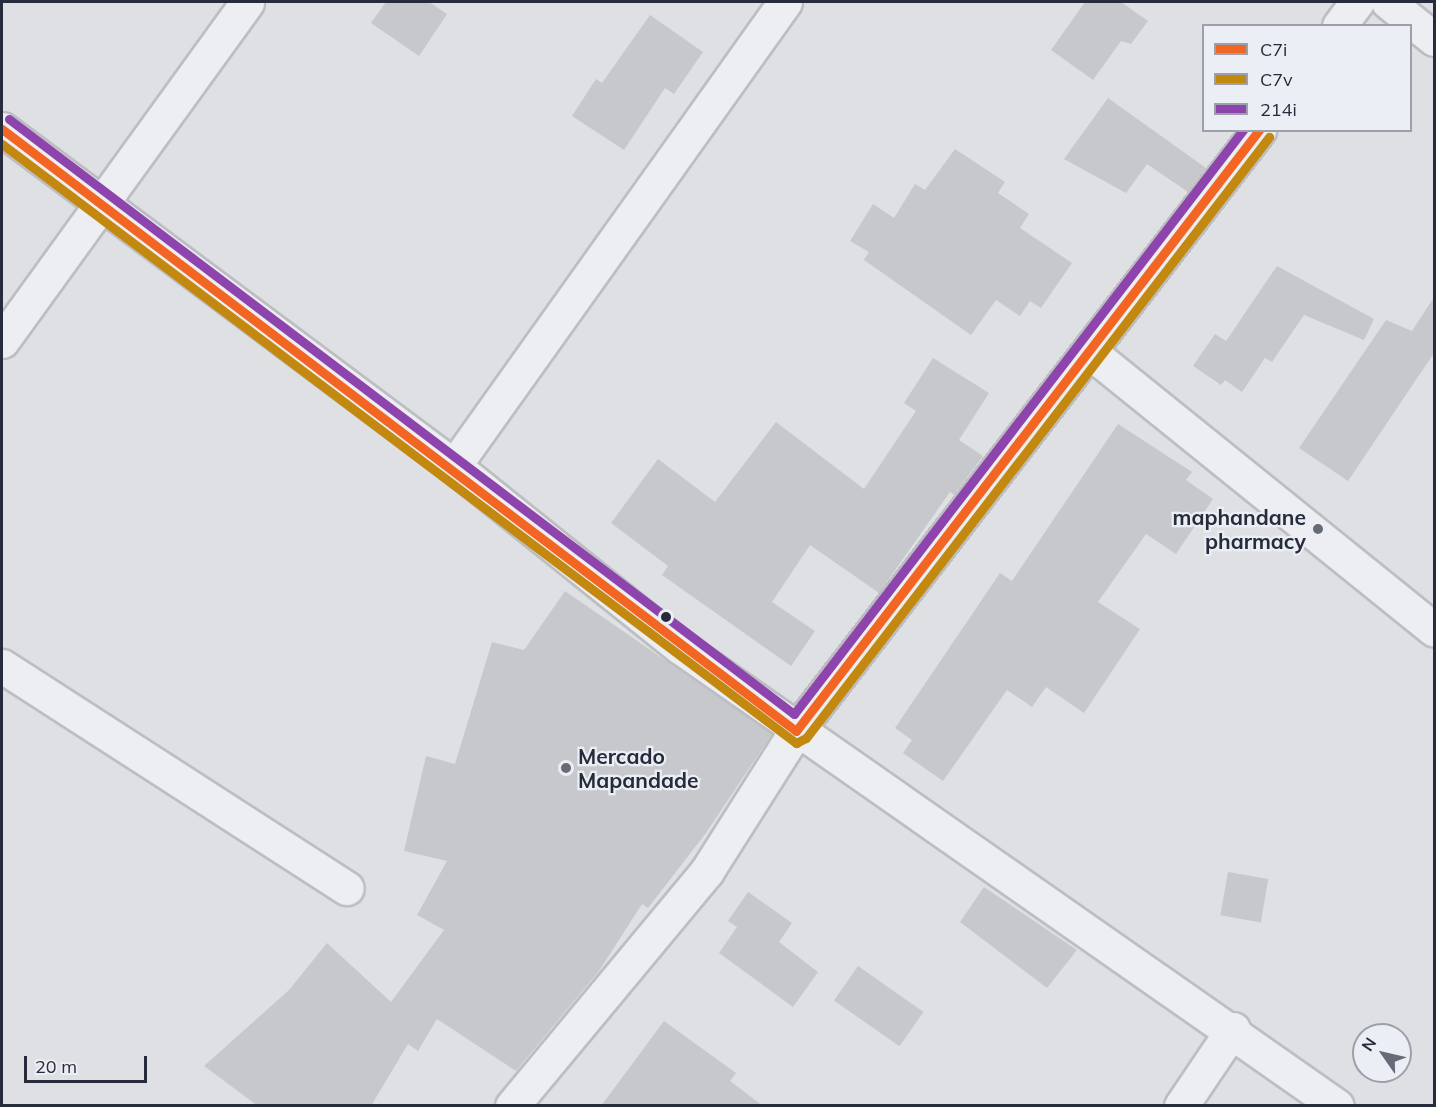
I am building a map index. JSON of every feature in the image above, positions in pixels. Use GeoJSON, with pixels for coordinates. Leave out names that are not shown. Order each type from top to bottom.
{"type":"FeatureCollection","features":[{"type":"Feature","properties":{"kind":"street"},"geometry":{"type":"LineString","coordinates":[[2,340],[247,2]]}},
{"type":"Feature","properties":{"kind":"street"},"geometry":{"type":"LineString","coordinates":[[454,466],[785,2]]}},
{"type":"Feature","properties":{"kind":"street"},"geometry":{"type":"LineString","coordinates":[[1340,24],[1357,2]]}},
{"type":"Feature","properties":{"kind":"street"},"geometry":{"type":"LineString","coordinates":[[1388,2],[1434,39]]}},
{"type":"Feature","properties":{"kind":"street"},"geometry":{"type":"LineString","coordinates":[[2,129],[99,205],[454,466],[680,647],[796,730],[1233,1029],[1337,1106]]}},
{"type":"Feature","properties":{"kind":"street"},"geometry":{"type":"LineString","coordinates":[[512,1106],[707,871],[796,730],[1090,352],[1257,132]]}},
{"type":"Feature","properties":{"kind":"street"},"geometry":{"type":"LineString","coordinates":[[1090,352],[1434,630]]}},
{"type":"Feature","properties":{"kind":"street"},"geometry":{"type":"LineString","coordinates":[[2,666],[347,888]]}},
{"type":"Feature","properties":{"kind":"street"},"geometry":{"type":"LineString","coordinates":[[1181,1106],[1233,1029]]}},
{"type":"Feature","properties":{"kind":"building"},"geometry":{"type":"Polygon","coordinates":[[[386,2],[429,2],[447,14],[419,56],[371,23],[386,2]]]}},
{"type":"Feature","properties":{"kind":"building"},"geometry":{"type":"Polygon","coordinates":[[[1085,2],[1121,2],[1148,21],[1131,44],[1121,41],[1093,80],[1051,50],[1085,2]]]}},
{"type":"Feature","properties":{"kind":"building"},"geometry":{"type":"Polygon","coordinates":[[[650,15],[703,52],[674,94],[665,88],[624,150],[572,116],[596,79],[602,83],[650,15]]]}},
{"type":"Feature","properties":{"kind":"building"},"geometry":{"type":"Polygon","coordinates":[[[1108,98],[1206,168],[1188,192],[1147,164],[1126,193],[1064,159],[1108,98]]]}},
{"type":"Feature","properties":{"kind":"building"},"geometry":{"type":"Polygon","coordinates":[[[955,149],[1005,182],[998,193],[1029,214],[1020,228],[1072,263],[1041,308],[1030,301],[1020,316],[996,300],[971,335],[864,260],[869,252],[850,241],[873,204],[894,218],[915,184],[925,190],[955,149]]]}},
{"type":"Feature","properties":{"kind":"building"},"geometry":{"type":"Polygon","coordinates":[[[1277,266],[1374,319],[1364,340],[1304,315],[1272,362],[1265,358],[1242,392],[1225,380],[1221,385],[1193,366],[1215,334],[1226,341],[1277,266]]]}},
{"type":"Feature","properties":{"kind":"building"},"geometry":{"type":"Polygon","coordinates":[[[1434,297],[1434,353],[1348,481],[1299,448],[1386,320],[1412,331],[1434,297]]]}},
{"type":"Feature","properties":{"kind":"building"},"geometry":{"type":"Polygon","coordinates":[[[933,358],[989,393],[959,440],[983,456],[954,495],[950,492],[879,593],[810,545],[772,602],[815,631],[791,666],[662,575],[668,566],[611,523],[658,459],[715,502],[776,422],[864,489],[916,411],[904,403],[933,358]]]}},
{"type":"Feature","properties":{"kind":"building"},"geometry":{"type":"Polygon","coordinates":[[[1118,424],[1192,472],[1186,480],[1213,499],[1176,554],[1146,534],[1098,602],[1140,629],[1084,713],[1046,687],[1032,707],[1007,690],[943,781],[903,753],[912,740],[895,728],[1000,573],[1012,581],[1118,424]]]}},
{"type":"Feature","properties":{"kind":"building"},"geometry":{"type":"Polygon","coordinates":[[[565,591],[772,734],[706,833],[648,908],[642,904],[599,971],[516,1071],[437,1019],[418,1051],[408,1044],[371,1106],[258,1106],[204,1066],[289,990],[327,943],[391,1002],[444,930],[417,915],[447,861],[404,851],[426,756],[455,764],[492,642],[524,650],[565,591]]]}},
{"type":"Feature","properties":{"kind":"building"},"geometry":{"type":"Polygon","coordinates":[[[1228,872],[1268,879],[1261,922],[1220,915],[1228,872]]]}},
{"type":"Feature","properties":{"kind":"building"},"geometry":{"type":"Polygon","coordinates":[[[984,887],[1077,950],[1047,988],[960,922],[984,887]]]}},
{"type":"Feature","properties":{"kind":"building"},"geometry":{"type":"Polygon","coordinates":[[[748,892],[792,923],[779,942],[818,972],[793,1007],[719,953],[737,927],[728,921],[748,892]]]}},
{"type":"Feature","properties":{"kind":"building"},"geometry":{"type":"Polygon","coordinates":[[[858,966],[924,1012],[899,1046],[834,1000],[858,966]]]}},
{"type":"Feature","properties":{"kind":"building"},"geometry":{"type":"Polygon","coordinates":[[[664,1021],[736,1073],[730,1081],[763,1106],[601,1106],[664,1021]]]}},
{"type":"Feature","properties":{"kind":"transit line","name":"214i"},"geometry":{"type":"LineString","coordinates":[[9,119],[794,714],[1241,132]]}},
{"type":"Feature","properties":{"kind":"transit line","name":"C7i"},"geometry":{"type":"LineString","coordinates":[[2,129],[796,731],[1257,132]]}},
{"type":"Feature","properties":{"kind":"transit line","name":"C7v"},"geometry":{"type":"LineString","coordinates":[[2,144],[796,743],[806,738],[1269,137]]}},
{"type":"Feature","properties":{"kind":"place","name":"maphandane pharmacy"},"geometry":{"type":"Point","coordinates":[1318,529]}},
{"type":"Feature","properties":{"kind":"place","name":"Mercado Mapandade"},"geometry":{"type":"Point","coordinates":[566,768]}}]}
